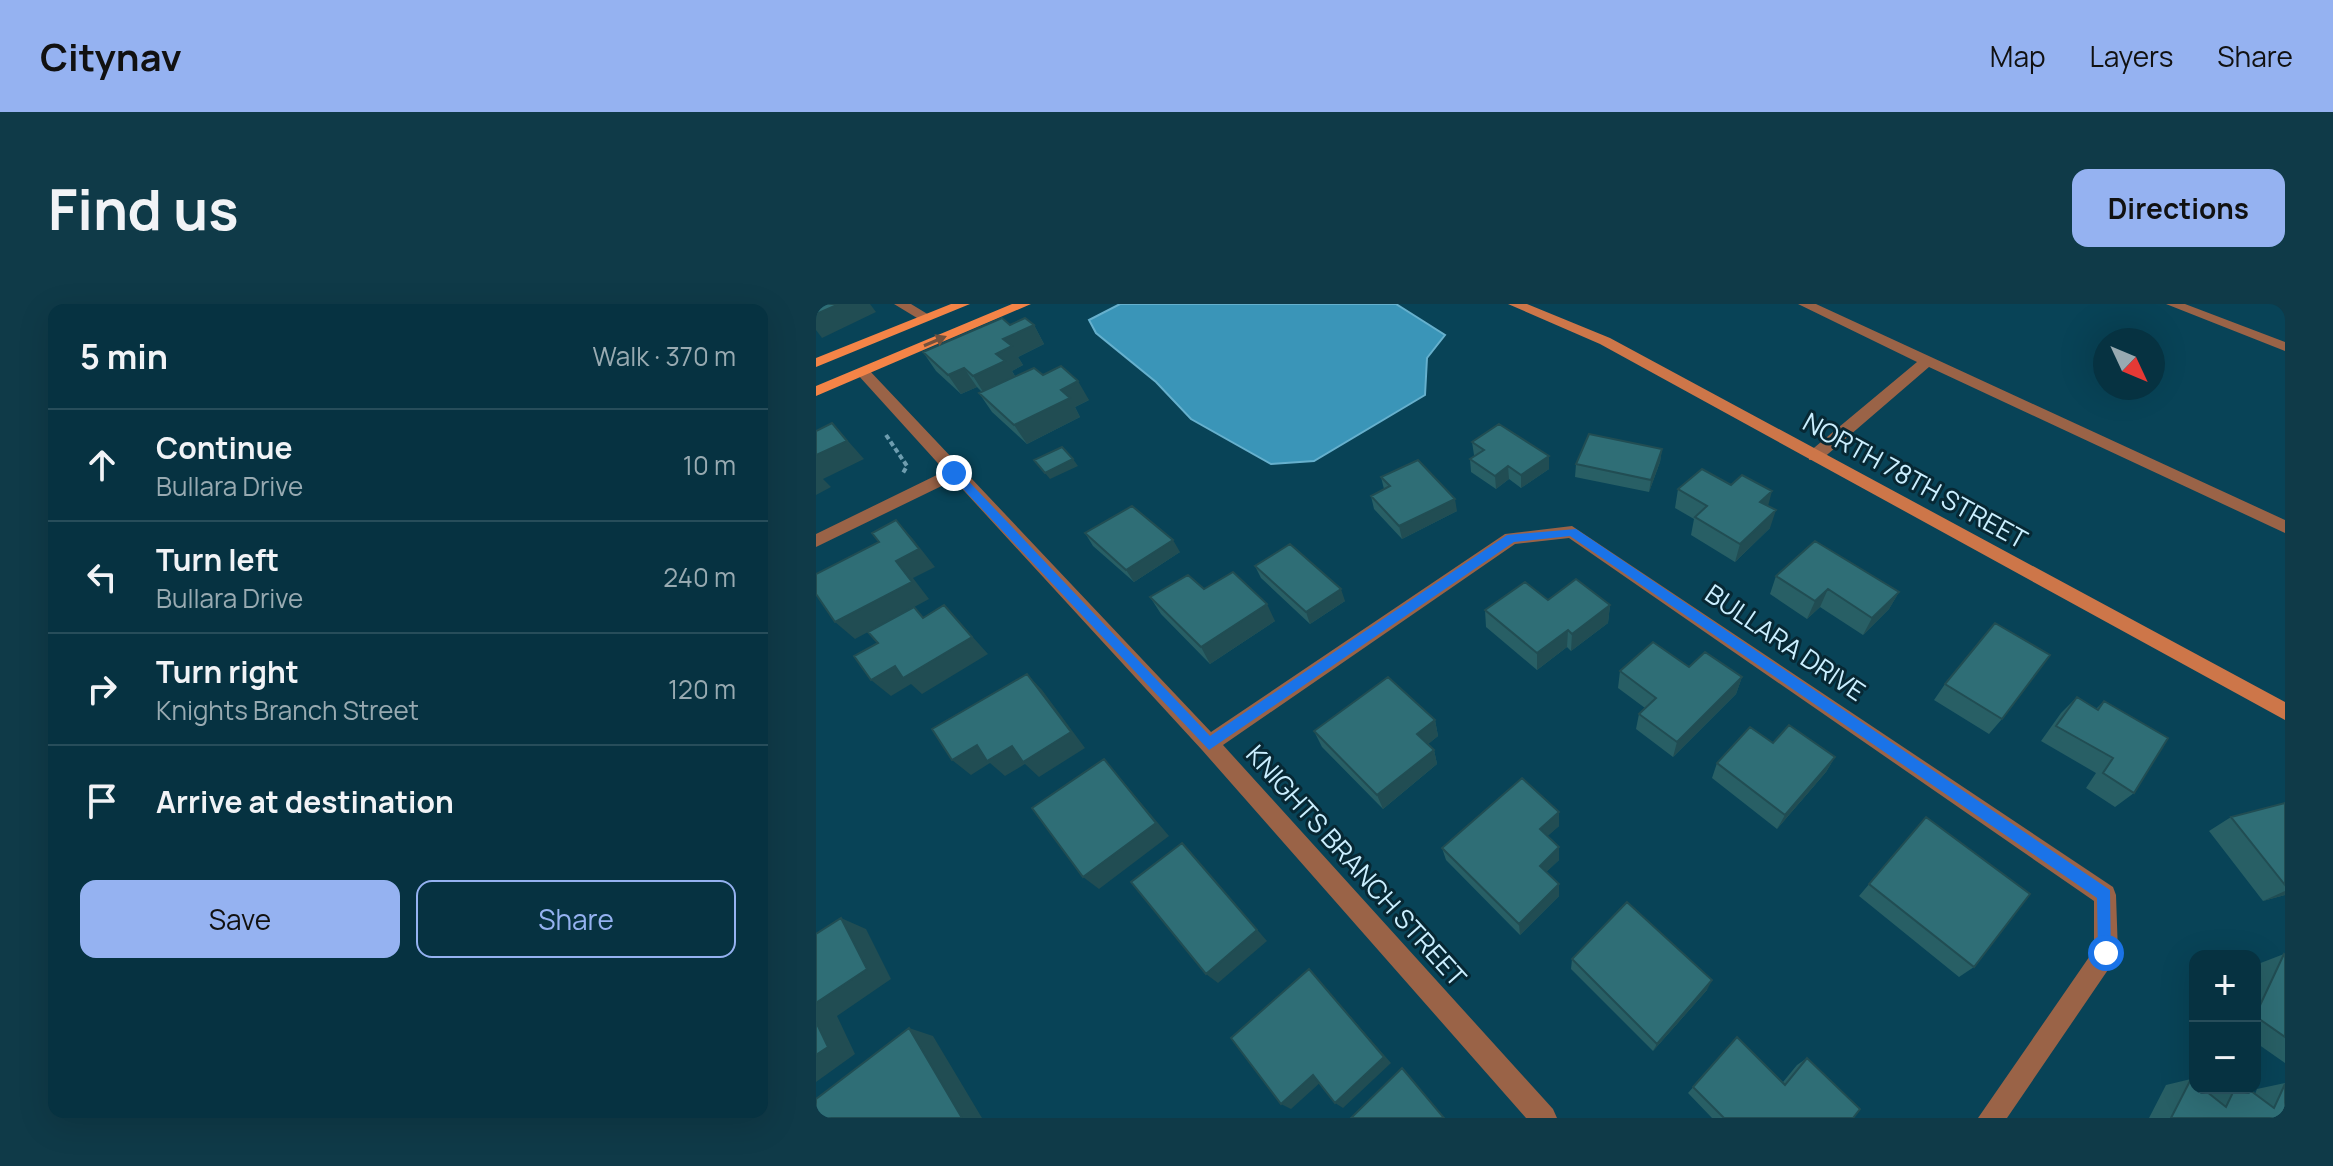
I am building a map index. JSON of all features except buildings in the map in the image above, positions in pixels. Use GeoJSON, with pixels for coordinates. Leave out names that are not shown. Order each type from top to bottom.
{"type":"FeatureCollection","features":[{"type":"Feature","properties":{"kind":"main road"},"geometry":{"type":"LineString","coordinates":[[816,363],[963,304]]}},
{"type":"Feature","properties":{"kind":"main road"},"geometry":{"type":"LineString","coordinates":[[816,391],[1024,304]]}},
{"type":"Feature","properties":{"kind":"main road"},"geometry":{"type":"LineString","coordinates":[[844,352],[863,372]]}},
{"type":"Feature","properties":{"kind":"street"},"geometry":{"type":"LineString","coordinates":[[901,304],[927,318]]}},
{"type":"Feature","properties":{"kind":"street","name":"NORTH 78TH STREET"},"geometry":{"type":"LineString","coordinates":[[1515,304],[1605,341],[2285,712]]}},
{"type":"Feature","properties":{"kind":"street"},"geometry":{"type":"LineString","coordinates":[[1805,304],[2285,527]]}},
{"type":"Feature","properties":{"kind":"street"},"geometry":{"type":"LineString","coordinates":[[2173,304],[2285,347]]}},
{"type":"Feature","properties":{"kind":"street"},"geometry":{"type":"LineString","coordinates":[[1815,456],[1927,361]]}},
{"type":"Feature","properties":{"kind":"street","name":"KNIGHTS BRANCH STREET"},"geometry":{"type":"LineString","coordinates":[[863,372],[1209,744],[1544,1118]]}},
{"type":"Feature","properties":{"kind":"street"},"geometry":{"type":"LineString","coordinates":[[816,541],[954,473]]}},
{"type":"Feature","properties":{"kind":"street","name":"BULLARA DRIVE"},"geometry":{"type":"LineString","coordinates":[[1209,744],[1511,538],[1572,532],[2105,895],[2106,953],[1991,1118]]}},
{"type":"Feature","properties":{"kind":"path"},"geometry":{"type":"LineString","coordinates":[[886,435],[907,466],[897,483]]}},
{"type":"Feature","properties":{"kind":"water"},"geometry":{"type":"Polygon","coordinates":[[[1120,304],[1396,304],[1445,335],[1427,358],[1425,395],[1314,461],[1271,464],[1191,419],[1156,382],[1096,333],[1089,320],[1120,304]]]}},
{"type":"Feature","properties":{"kind":"route"},"geometry":{"type":"LineString","coordinates":[[954,473],[1209,744],[1511,538],[1572,532],[2105,895],[2106,953]]}}]}
